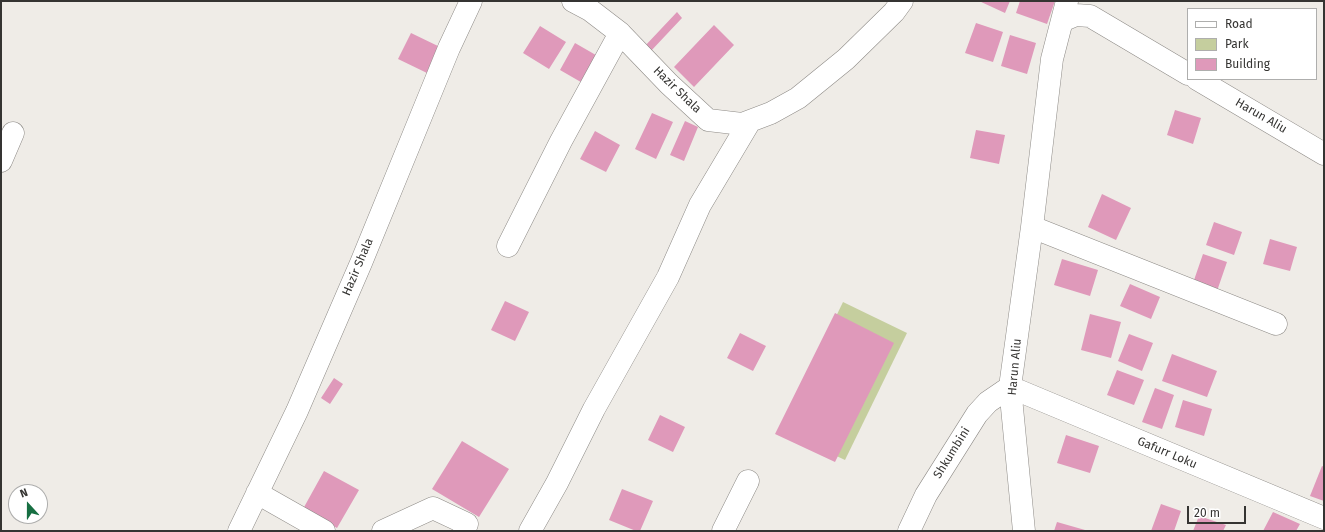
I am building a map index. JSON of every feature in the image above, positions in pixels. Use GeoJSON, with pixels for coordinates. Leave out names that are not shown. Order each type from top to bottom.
{"type":"FeatureCollection","features":[{"type":"Feature","properties":{"kind":"street","name":"Hazir Shala"},"geometry":{"type":"LineString","coordinates":[[239,531],[297,412],[449,48],[471,1]]}},
{"type":"Feature","properties":{"kind":"street","name":"Hazir Shala"},"geometry":{"type":"LineString","coordinates":[[573,1],[590,10],[620,33],[669,84],[708,120],[742,124],[771,113],[798,98],[846,59],[894,12],[902,1]]}},
{"type":"Feature","properties":{"kind":"street","name":"Harun Aliu"},"geometry":{"type":"LineString","coordinates":[[1024,531],[1010,387],[1032,227],[1050,72],[1065,11],[1076,15],[1090,16],[1187,73]]}},
{"type":"Feature","properties":{"kind":"street"},"geometry":{"type":"LineString","coordinates":[[508,246],[561,141],[620,33]]}},
{"type":"Feature","properties":{"kind":"street","name":"Harun Aliu"},"geometry":{"type":"LineString","coordinates":[[1199,80],[1324,154]]}},
{"type":"Feature","properties":{"kind":"street"},"geometry":{"type":"LineString","coordinates":[[530,531],[557,483],[594,409],[668,277],[700,205],[750,121]]}},
{"type":"Feature","properties":{"kind":"street"},"geometry":{"type":"LineString","coordinates":[[1,161],[13,133]]}},
{"type":"Feature","properties":{"kind":"street"},"geometry":{"type":"LineString","coordinates":[[1032,227],[1276,324]]}},
{"type":"Feature","properties":{"kind":"street","name":"Gafurr Loku"},"geometry":{"type":"LineString","coordinates":[[1010,387],[1324,518]]}},
{"type":"Feature","properties":{"kind":"street","name":"Shkumbini"},"geometry":{"type":"LineString","coordinates":[[909,531],[926,495],[977,414],[988,402],[1010,387]]}},
{"type":"Feature","properties":{"kind":"street"},"geometry":{"type":"LineString","coordinates":[[723,531],[748,481]]}},
{"type":"Feature","properties":{"kind":"street"},"geometry":{"type":"LineString","coordinates":[[257,493],[324,531]]}},
{"type":"Feature","properties":{"kind":"street"},"geometry":{"type":"LineString","coordinates":[[383,531],[433,508],[467,524],[464,531]]}},
{"type":"Feature","properties":{"kind":"green space"},"geometry":{"type":"Polygon","coordinates":[[[843,302],[907,333],[845,460],[781,430],[843,302]]]}},
{"type":"Feature","properties":{"kind":"building"},"geometry":{"type":"Polygon","coordinates":[[[979,1],[1010,1],[1005,13],[979,1]]]}},
{"type":"Feature","properties":{"kind":"building"},"geometry":{"type":"Polygon","coordinates":[[[1020,1],[1055,1],[1047,24],[1016,13],[1020,1]]]}},
{"type":"Feature","properties":{"kind":"building"},"geometry":{"type":"Polygon","coordinates":[[[677,12],[682,18],[650,52],[644,47],[677,12]]]}},
{"type":"Feature","properties":{"kind":"building"},"geometry":{"type":"Polygon","coordinates":[[[976,23],[1003,32],[993,62],[965,53],[976,23]]]}},
{"type":"Feature","properties":{"kind":"building"},"geometry":{"type":"Polygon","coordinates":[[[714,25],[734,45],[694,87],[674,67],[714,25]]]}},
{"type":"Feature","properties":{"kind":"building"},"geometry":{"type":"Polygon","coordinates":[[[540,26],[566,42],[549,69],[523,53],[540,26]]]}},
{"type":"Feature","properties":{"kind":"building"},"geometry":{"type":"Polygon","coordinates":[[[411,33],[440,47],[427,73],[398,59],[411,33]]]}},
{"type":"Feature","properties":{"kind":"building"},"geometry":{"type":"Polygon","coordinates":[[[1010,35],[1036,43],[1027,74],[1001,66],[1010,35]]]}},
{"type":"Feature","properties":{"kind":"building"},"geometry":{"type":"Polygon","coordinates":[[[575,43],[601,58],[586,85],[560,70],[575,43]]]}},
{"type":"Feature","properties":{"kind":"building"},"geometry":{"type":"Polygon","coordinates":[[[1175,110],[1201,118],[1193,144],[1167,135],[1175,110]]]}},
{"type":"Feature","properties":{"kind":"building"},"geometry":{"type":"Polygon","coordinates":[[[652,113],[673,122],[656,159],[635,149],[652,113]]]}},
{"type":"Feature","properties":{"kind":"building"},"geometry":{"type":"Polygon","coordinates":[[[685,121],[698,127],[684,161],[670,155],[685,121]]]}},
{"type":"Feature","properties":{"kind":"building"},"geometry":{"type":"Polygon","coordinates":[[[976,130],[1005,135],[999,164],[970,158],[976,130]]]}},
{"type":"Feature","properties":{"kind":"building"},"geometry":{"type":"Polygon","coordinates":[[[595,131],[620,145],[606,172],[580,159],[595,131]]]}},
{"type":"Feature","properties":{"kind":"building"},"geometry":{"type":"Polygon","coordinates":[[[1102,194],[1131,208],[1116,240],[1088,227],[1102,194]]]}},
{"type":"Feature","properties":{"kind":"building"},"geometry":{"type":"Polygon","coordinates":[[[1214,222],[1242,232],[1234,255],[1206,245],[1214,222]]]}},
{"type":"Feature","properties":{"kind":"building"},"geometry":{"type":"Polygon","coordinates":[[[1270,239],[1297,247],[1290,271],[1263,264],[1270,239]]]}},
{"type":"Feature","properties":{"kind":"building"},"geometry":{"type":"Polygon","coordinates":[[[1203,254],[1227,262],[1217,291],[1193,283],[1203,254]]]}},
{"type":"Feature","properties":{"kind":"building"},"geometry":{"type":"Polygon","coordinates":[[[1062,259],[1098,270],[1090,296],[1054,285],[1062,259]]]}},
{"type":"Feature","properties":{"kind":"building"},"geometry":{"type":"Polygon","coordinates":[[[1130,284],[1160,297],[1151,319],[1120,306],[1130,284]]]}},
{"type":"Feature","properties":{"kind":"building"},"geometry":{"type":"Polygon","coordinates":[[[505,301],[529,312],[515,341],[491,330],[505,301]]]}},
{"type":"Feature","properties":{"kind":"building"},"geometry":{"type":"Polygon","coordinates":[[[835,313],[894,343],[835,462],[775,434],[835,313]]]}},
{"type":"Feature","properties":{"kind":"building"},"geometry":{"type":"Polygon","coordinates":[[[1090,314],[1121,322],[1111,358],[1081,350],[1090,314]]]}},
{"type":"Feature","properties":{"kind":"building"},"geometry":{"type":"Polygon","coordinates":[[[740,333],[766,346],[753,371],[727,358],[740,333]]]}},
{"type":"Feature","properties":{"kind":"building"},"geometry":{"type":"Polygon","coordinates":[[[1129,334],[1153,343],[1142,371],[1118,361],[1129,334]]]}},
{"type":"Feature","properties":{"kind":"building"},"geometry":{"type":"Polygon","coordinates":[[[1172,354],[1217,371],[1207,397],[1162,381],[1172,354]]]}},
{"type":"Feature","properties":{"kind":"building"},"geometry":{"type":"Polygon","coordinates":[[[1117,370],[1144,380],[1134,405],[1107,395],[1117,370]]]}},
{"type":"Feature","properties":{"kind":"building"},"geometry":{"type":"Polygon","coordinates":[[[334,378],[343,384],[330,404],[321,398],[334,378]]]}},
{"type":"Feature","properties":{"kind":"building"},"geometry":{"type":"Polygon","coordinates":[[[1155,388],[1174,395],[1162,429],[1142,422],[1155,388]]]}},
{"type":"Feature","properties":{"kind":"building"},"geometry":{"type":"Polygon","coordinates":[[[1183,400],[1212,409],[1204,436],[1175,427],[1183,400]]]}},
{"type":"Feature","properties":{"kind":"building"},"geometry":{"type":"Polygon","coordinates":[[[660,415],[685,427],[673,452],[648,440],[660,415]]]}},
{"type":"Feature","properties":{"kind":"building"},"geometry":{"type":"Polygon","coordinates":[[[1066,435],[1099,446],[1090,473],[1057,463],[1066,435]]]}},
{"type":"Feature","properties":{"kind":"building"},"geometry":{"type":"Polygon","coordinates":[[[462,441],[509,469],[479,517],[432,489],[462,441]]]}},
{"type":"Feature","properties":{"kind":"building"},"geometry":{"type":"Polygon","coordinates":[[[1322,466],[1324,467],[1324,501],[1310,496],[1322,466]]]}},
{"type":"Feature","properties":{"kind":"building"},"geometry":{"type":"Polygon","coordinates":[[[324,471],[359,490],[337,528],[303,509],[324,471]]]}},
{"type":"Feature","properties":{"kind":"building"},"geometry":{"type":"Polygon","coordinates":[[[622,489],[653,501],[640,531],[636,531],[609,520],[622,489]]]}},
{"type":"Feature","properties":{"kind":"building"},"geometry":{"type":"Polygon","coordinates":[[[1161,504],[1181,511],[1174,531],[1151,531],[1161,504]]]}},
{"type":"Feature","properties":{"kind":"building"},"geometry":{"type":"Polygon","coordinates":[[[1273,512],[1300,524],[1296,531],[1263,531],[1273,512]]]}},
{"type":"Feature","properties":{"kind":"building"},"geometry":{"type":"Polygon","coordinates":[[[1199,516],[1226,525],[1223,531],[1193,531],[1199,516]]]}},
{"type":"Feature","properties":{"kind":"building"},"geometry":{"type":"Polygon","coordinates":[[[1057,522],[1085,530],[1054,531],[1057,522]]]}}]}
